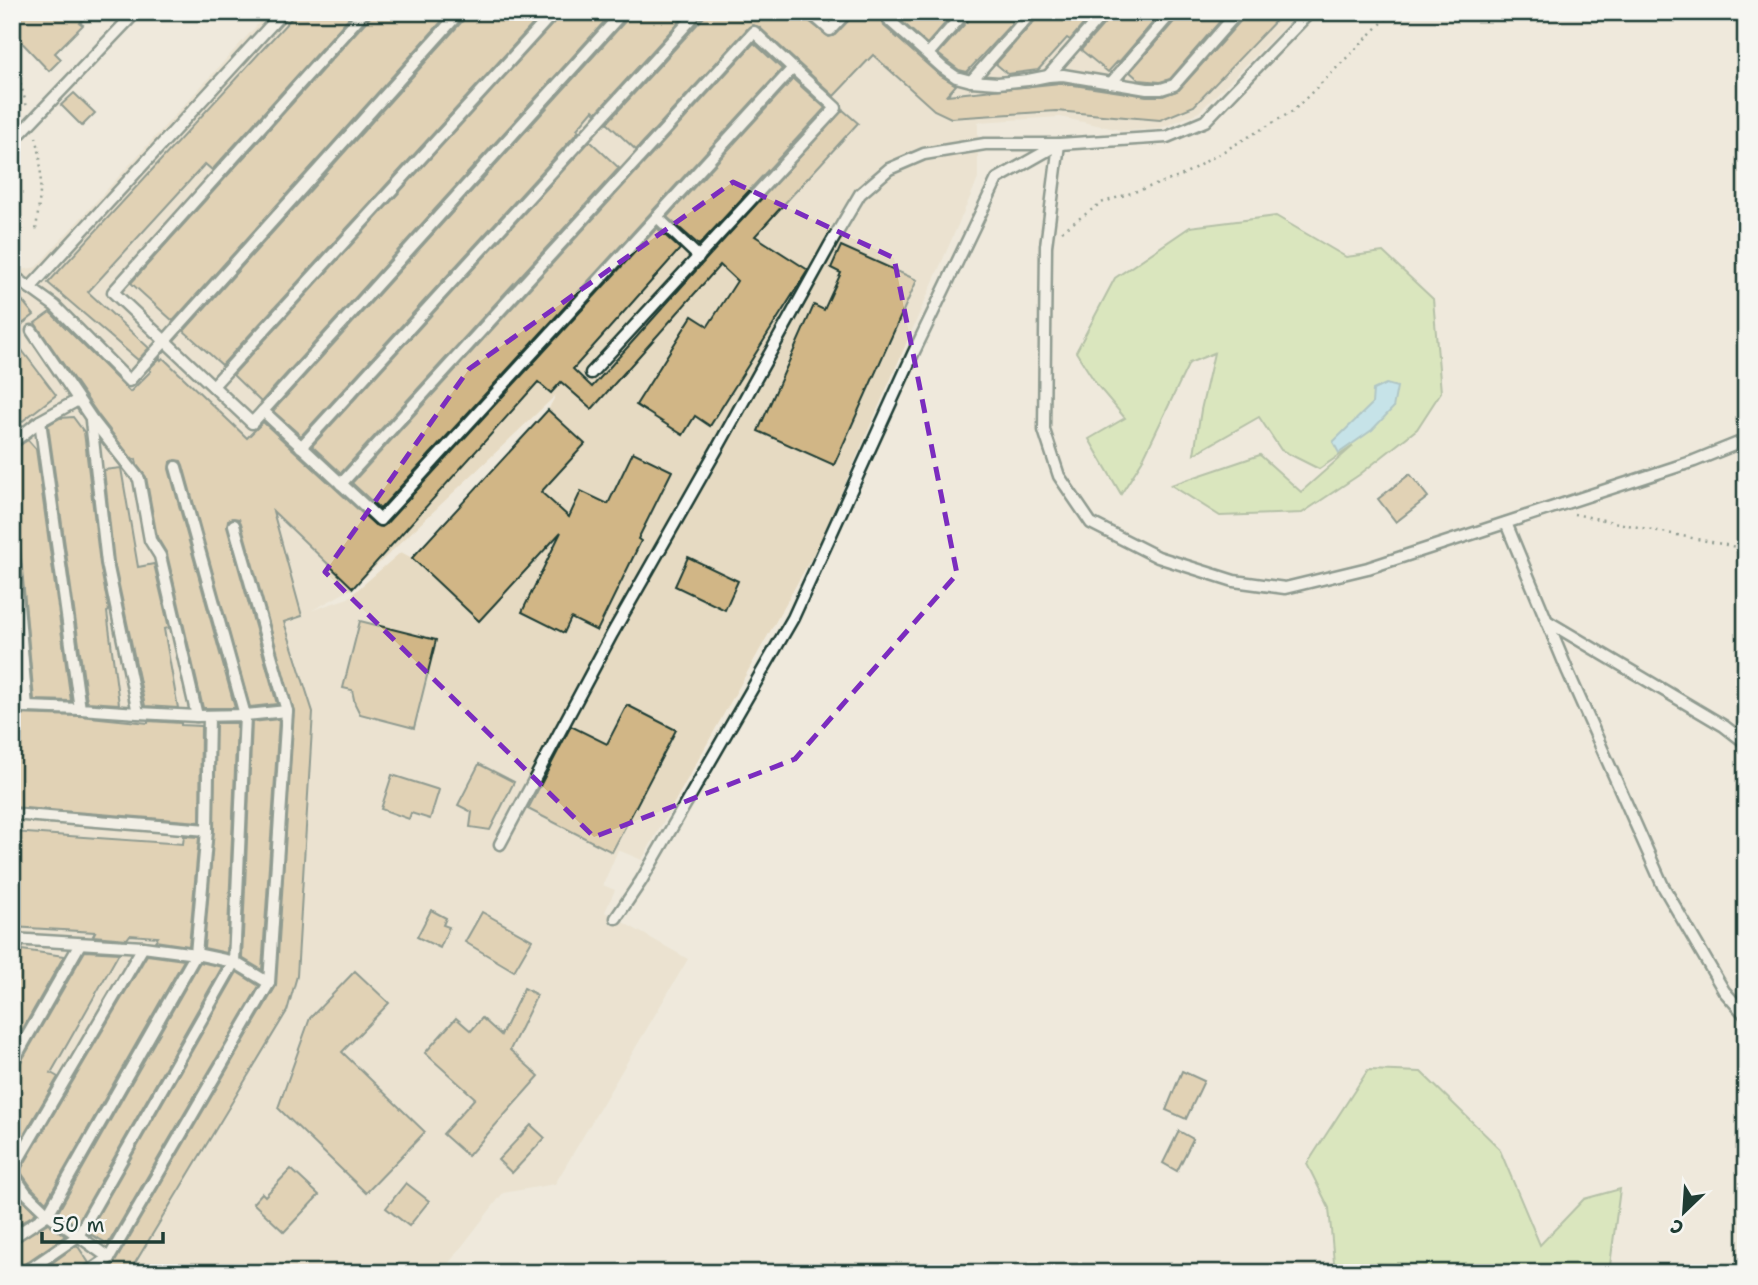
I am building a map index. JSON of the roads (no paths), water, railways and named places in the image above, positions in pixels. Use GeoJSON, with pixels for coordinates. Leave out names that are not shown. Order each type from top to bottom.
{"type":"FeatureCollection","features":[{"type":"Feature","properties":{"kind":"lane"},"geometry":{"type":"LineString","coordinates":[[12,142],[136,12]]}},
{"type":"Feature","properties":{"kind":"lane"},"geometry":{"type":"LineString","coordinates":[[30,288],[283,12]]}},
{"type":"Feature","properties":{"kind":"lane"},"geometry":{"type":"LineString","coordinates":[[364,12],[113,292],[252,423],[623,12]]}},
{"type":"Feature","properties":{"kind":"lane"},"geometry":{"type":"LineString","coordinates":[[12,275],[55,306],[129,381],[460,12]]}},
{"type":"Feature","properties":{"kind":"lane"},"geometry":{"type":"LineString","coordinates":[[213,386],[554,12]]}},
{"type":"Feature","properties":{"kind":"lane"},"geometry":{"type":"LineString","coordinates":[[301,447],[698,12]]}},
{"type":"Feature","properties":{"kind":"lane"},"geometry":{"type":"LineString","coordinates":[[810,12],[830,30],[847,12]]}},
{"type":"Feature","properties":{"kind":"lane"},"geometry":{"type":"LineString","coordinates":[[896,12],[889,20],[956,77],[998,83],[1063,75],[1147,89],[1174,85],[1238,12]]}},
{"type":"Feature","properties":{"kind":"lane"},"geometry":{"type":"LineString","coordinates":[[928,54],[965,12]]}},
{"type":"Feature","properties":{"kind":"lane"},"geometry":{"type":"LineString","coordinates":[[971,81],[1032,12]]}},
{"type":"Feature","properties":{"kind":"lane"},"geometry":{"type":"LineString","coordinates":[[1048,76],[1104,12]]}},
{"type":"Feature","properties":{"kind":"lane"},"geometry":{"type":"LineString","coordinates":[[1111,83],[1172,12]]}},
{"type":"Feature","properties":{"kind":"lane"},"geometry":{"type":"LineString","coordinates":[[500,844],[612,634],[860,194],[889,169],[924,154],[985,144],[1059,144],[1167,137],[1205,121],[1310,12]]}},
{"type":"Feature","properties":{"kind":"lane"},"geometry":{"type":"LineString","coordinates":[[341,484],[754,32],[836,108],[591,373]]}},
{"type":"Feature","properties":{"kind":"lane"},"geometry":{"type":"LineString","coordinates":[[263,411],[380,520],[793,68]]}},
{"type":"Feature","properties":{"kind":"lane"},"geometry":{"type":"LineString","coordinates":[[1059,144],[1046,242],[1044,430],[1059,476],[1091,523],[1158,557],[1234,581],[1285,587],[1368,568],[1694,461],[1746,440]]}},
{"type":"Feature","properties":{"kind":"lane"},"geometry":{"type":"LineString","coordinates":[[616,918],[641,881],[793,618],[913,354],[997,179],[1059,144]]}},
{"type":"Feature","properties":{"kind":"lane"},"geometry":{"type":"LineString","coordinates":[[657,217],[698,257]]}},
{"type":"Feature","properties":{"kind":"lane"},"geometry":{"type":"LineString","coordinates":[[32,331],[90,418],[139,480],[150,540],[160,556],[197,716]]}},
{"type":"Feature","properties":{"kind":"lane"},"geometry":{"type":"LineString","coordinates":[[12,443],[40,421],[78,400]]}},
{"type":"Feature","properties":{"kind":"lane"},"geometry":{"type":"LineString","coordinates":[[90,418],[107,564],[138,713]]}},
{"type":"Feature","properties":{"kind":"lane"},"geometry":{"type":"LineString","coordinates":[[40,421],[79,709]]}},
{"type":"Feature","properties":{"kind":"lane"},"geometry":{"type":"LineString","coordinates":[[24,1273],[78,1236],[234,962],[245,715],[176,467]]}},
{"type":"Feature","properties":{"kind":"lane"},"geometry":{"type":"LineString","coordinates":[[1506,523],[1663,886],[1724,991],[1746,1016]]}},
{"type":"Feature","properties":{"kind":"lane"},"geometry":{"type":"LineString","coordinates":[[87,1273],[109,1258],[269,983],[288,711],[234,525]]}},
{"type":"Feature","properties":{"kind":"lane"},"geometry":{"type":"LineString","coordinates":[[12,546],[18,656],[27,707]]}},
{"type":"Feature","properties":{"kind":"lane"},"geometry":{"type":"LineString","coordinates":[[1547,621],[1724,726],[1746,743]]}},
{"type":"Feature","properties":{"kind":"lane"},"geometry":{"type":"LineString","coordinates":[[12,706],[197,716],[288,711]]}},
{"type":"Feature","properties":{"kind":"lane"},"geometry":{"type":"LineString","coordinates":[[12,1238],[48,1214],[196,954],[207,830],[209,716]]}},
{"type":"Feature","properties":{"kind":"lane"},"geometry":{"type":"LineString","coordinates":[[12,814],[207,830]]}},
{"type":"Feature","properties":{"kind":"lane"},"geometry":{"type":"LineString","coordinates":[[12,954],[16,939],[143,947],[234,962],[269,983]]}},
{"type":"Feature","properties":{"kind":"lane"},"geometry":{"type":"LineString","coordinates":[[12,1063],[80,944]]}},
{"type":"Feature","properties":{"kind":"lane"},"geometry":{"type":"LineString","coordinates":[[109,1258],[48,1214],[26,1194],[12,1172],[143,947]]}},
{"type":"Feature","properties":{"kind":"water"},"geometry":{"type":"Polygon","coordinates":[[[1386,384],[1397,387],[1393,408],[1372,430],[1339,453],[1333,442],[1372,404],[1373,390],[1386,384]]]}}]}
